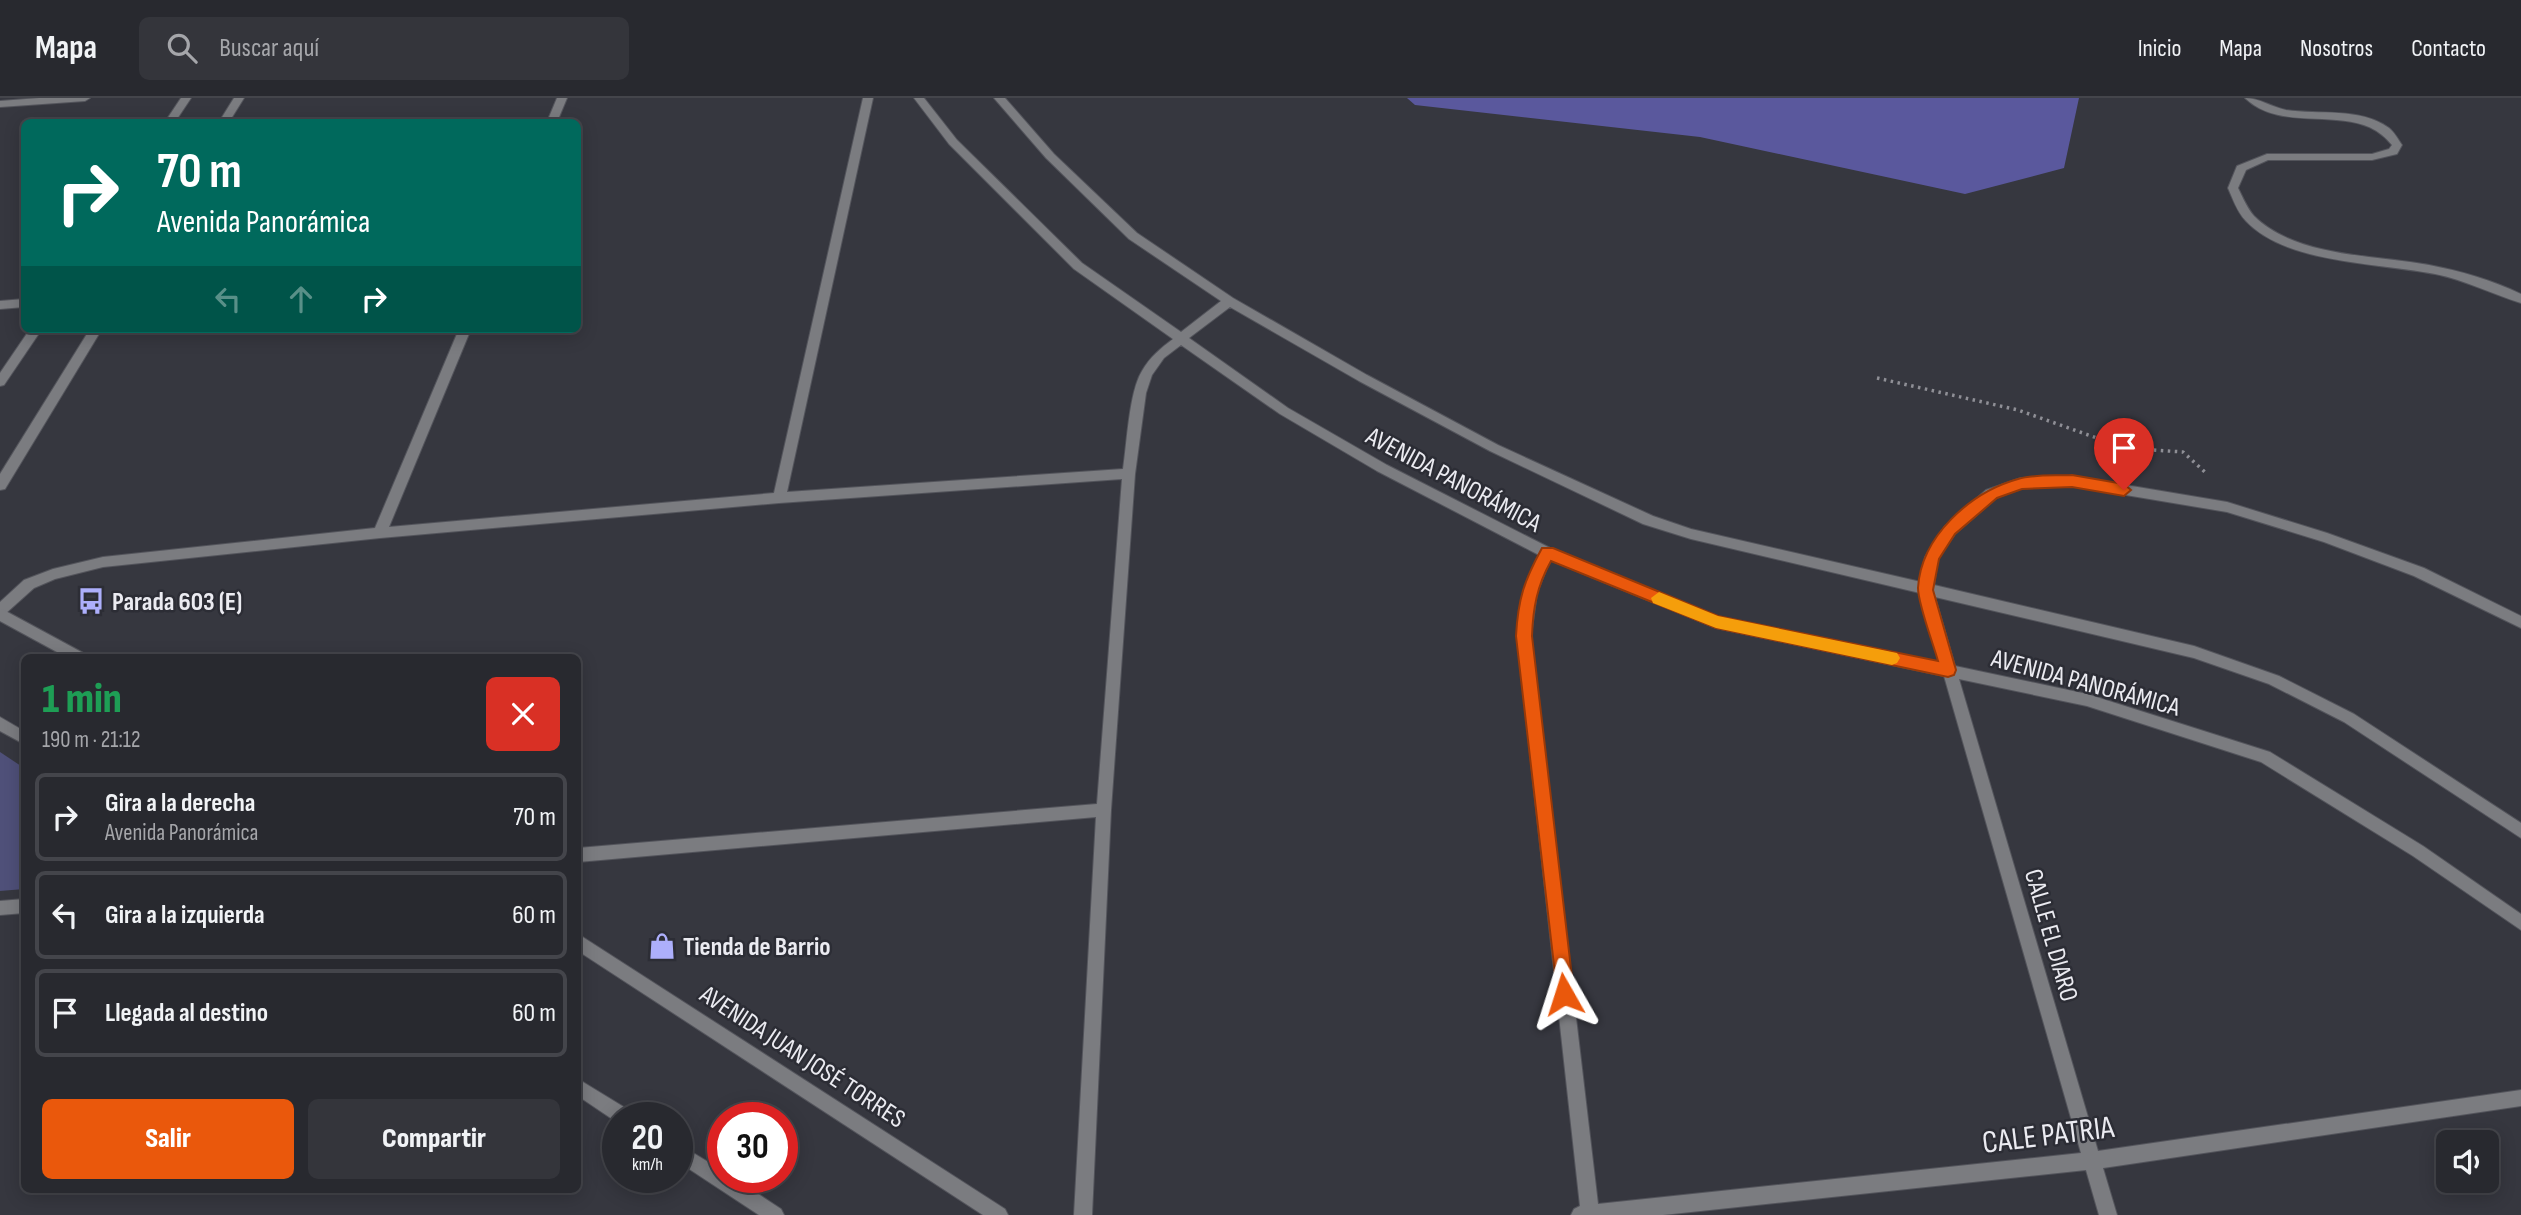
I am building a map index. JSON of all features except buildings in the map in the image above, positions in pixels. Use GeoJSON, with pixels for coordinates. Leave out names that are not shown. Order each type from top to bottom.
{"type":"FeatureCollection","features":[{"type":"Feature","properties":{"kind":"street"},"geometry":{"type":"LineString","coordinates":[[0,104],[85,98]]}},
{"type":"Feature","properties":{"kind":"street"},"geometry":{"type":"LineString","coordinates":[[172,119],[186,98]]}},
{"type":"Feature","properties":{"kind":"street"},"geometry":{"type":"LineString","coordinates":[[226,119],[239,98]]}},
{"type":"Feature","properties":{"kind":"street"},"geometry":{"type":"LineString","coordinates":[[553,119],[562,98]]}},
{"type":"Feature","properties":{"kind":"street"},"geometry":{"type":"LineString","coordinates":[[779,498],[868,98]]}},
{"type":"Feature","properties":{"kind":"street","name":"AVENIDA PANORÁMICA"},"geometry":{"type":"LineString","coordinates":[[919,98],[953,142],[1078,266],[1284,411],[1382,468],[1547,553],[1716,622],[2087,701],[2265,757],[2418,851],[2521,923]]}},
{"type":"Feature","properties":{"kind":"street","name":"AVENIDA PANORÁMICA"},"geometry":{"type":"LineString","coordinates":[[999,98],[1051,156],[1133,236],[1228,301],[1363,379],[1494,448],[1648,520],[1691,534],[2194,652],[2274,680],[2349,718],[2521,831]]}},
{"type":"Feature","properties":{"kind":"street"},"geometry":{"type":"LineString","coordinates":[[2250,98],[2255,103],[2275,109],[2334,107],[2360,110],[2373,115],[2393,129],[2398,145],[2393,152],[2372,157],[2267,157],[2241,168],[2232,188],[2244,212],[2256,224],[2290,244],[2311,250],[2431,269],[2499,288],[2521,299]]}},
{"type":"Feature","properties":{"kind":"street"},"geometry":{"type":"LineString","coordinates":[[1083,1215],[1104,810],[1129,474],[1140,393],[1146,374],[1160,355],[1228,301]]}},
{"type":"Feature","properties":{"kind":"street"},"geometry":{"type":"LineString","coordinates":[[0,305],[21,303]]}},
{"type":"Feature","properties":{"kind":"street"},"geometry":{"type":"LineString","coordinates":[[0,382],[33,333]]}},
{"type":"Feature","properties":{"kind":"street"},"geometry":{"type":"LineString","coordinates":[[0,485],[94,333]]}},
{"type":"Feature","properties":{"kind":"street"},"geometry":{"type":"LineString","coordinates":[[380,533],[463,333]]}},
{"type":"Feature","properties":{"kind":"street"},"geometry":{"type":"LineString","coordinates":[[73,654],[0,612],[29,584],[53,574],[103,562],[380,533],[779,498],[1129,474]]}},
{"type":"Feature","properties":{"kind":"street"},"geometry":{"type":"LineString","coordinates":[[1926,590],[1932,557],[1950,530],[1991,494],[2021,483],[2072,481],[2227,507],[2327,538],[2419,572],[2521,622]]}},
{"type":"Feature","properties":{"kind":"street"},"geometry":{"type":"LineString","coordinates":[[1547,553],[1532,581],[1526,603],[1524,636],[1585,1214]]}},
{"type":"Feature","properties":{"kind":"street","name":"CALLE EL DIARO"},"geometry":{"type":"LineString","coordinates":[[1926,590],[2108,1215]]}},
{"type":"Feature","properties":{"kind":"street"},"geometry":{"type":"LineString","coordinates":[[0,723],[21,736]]}},
{"type":"Feature","properties":{"kind":"street"},"geometry":{"type":"LineString","coordinates":[[581,855],[1104,810]]}},
{"type":"Feature","properties":{"kind":"street"},"geometry":{"type":"LineString","coordinates":[[0,908],[21,906]]}},
{"type":"Feature","properties":{"kind":"street","name":"AVENIDA JUAN JOSÉ TORRES"},"geometry":{"type":"LineString","coordinates":[[581,944],[999,1215]]}},
{"type":"Feature","properties":{"kind":"street"},"geometry":{"type":"LineString","coordinates":[[581,1089],[602,1102]]}},
{"type":"Feature","properties":{"kind":"street","name":"CALE PATRIA"},"geometry":{"type":"LineString","coordinates":[[1585,1214],[2092,1161],[2521,1097]]}},
{"type":"Feature","properties":{"kind":"street"},"geometry":{"type":"LineString","coordinates":[[693,1162],[775,1215]]}},
{"type":"Feature","properties":{"kind":"path"},"geometry":{"type":"LineString","coordinates":[[1877,378],[2018,410],[2125,448],[2183,453],[2216,484],[2227,507]]}},
{"type":"Feature","properties":{"kind":"shaded area"},"geometry":{"type":"Polygon","coordinates":[[[1407,98],[2079,98],[2064,168],[1965,194],[1700,137],[1415,105],[1407,98]]]}},
{"type":"Feature","properties":{"kind":"shaded area"},"geometry":{"type":"Polygon","coordinates":[[[0,752],[21,766],[21,889],[0,891],[0,752]]]}},
{"type":"Feature","properties":{"kind":"slow traffic"},"geometry":{"type":"LineString","coordinates":[[1659,598],[1716,622],[1892,658]]}},
{"type":"Feature","properties":{"kind":"place","name":"Parada 603 (E)"},"geometry":{"type":"Point","coordinates":[91,601]}},
{"type":"Feature","properties":{"kind":"place","name":"Tienda de Barrio"},"geometry":{"type":"Point","coordinates":[662,946]}},
{"type":"Feature","properties":{"kind":"route"},"geometry":{"type":"LineString","coordinates":[[1564,994],[1524,636],[1526,603],[1532,581],[1547,553],[1716,622],[1948,670],[1926,590],[1932,557],[1950,530],[1991,494],[2021,483],[2072,481],[2124,490]]}}]}
